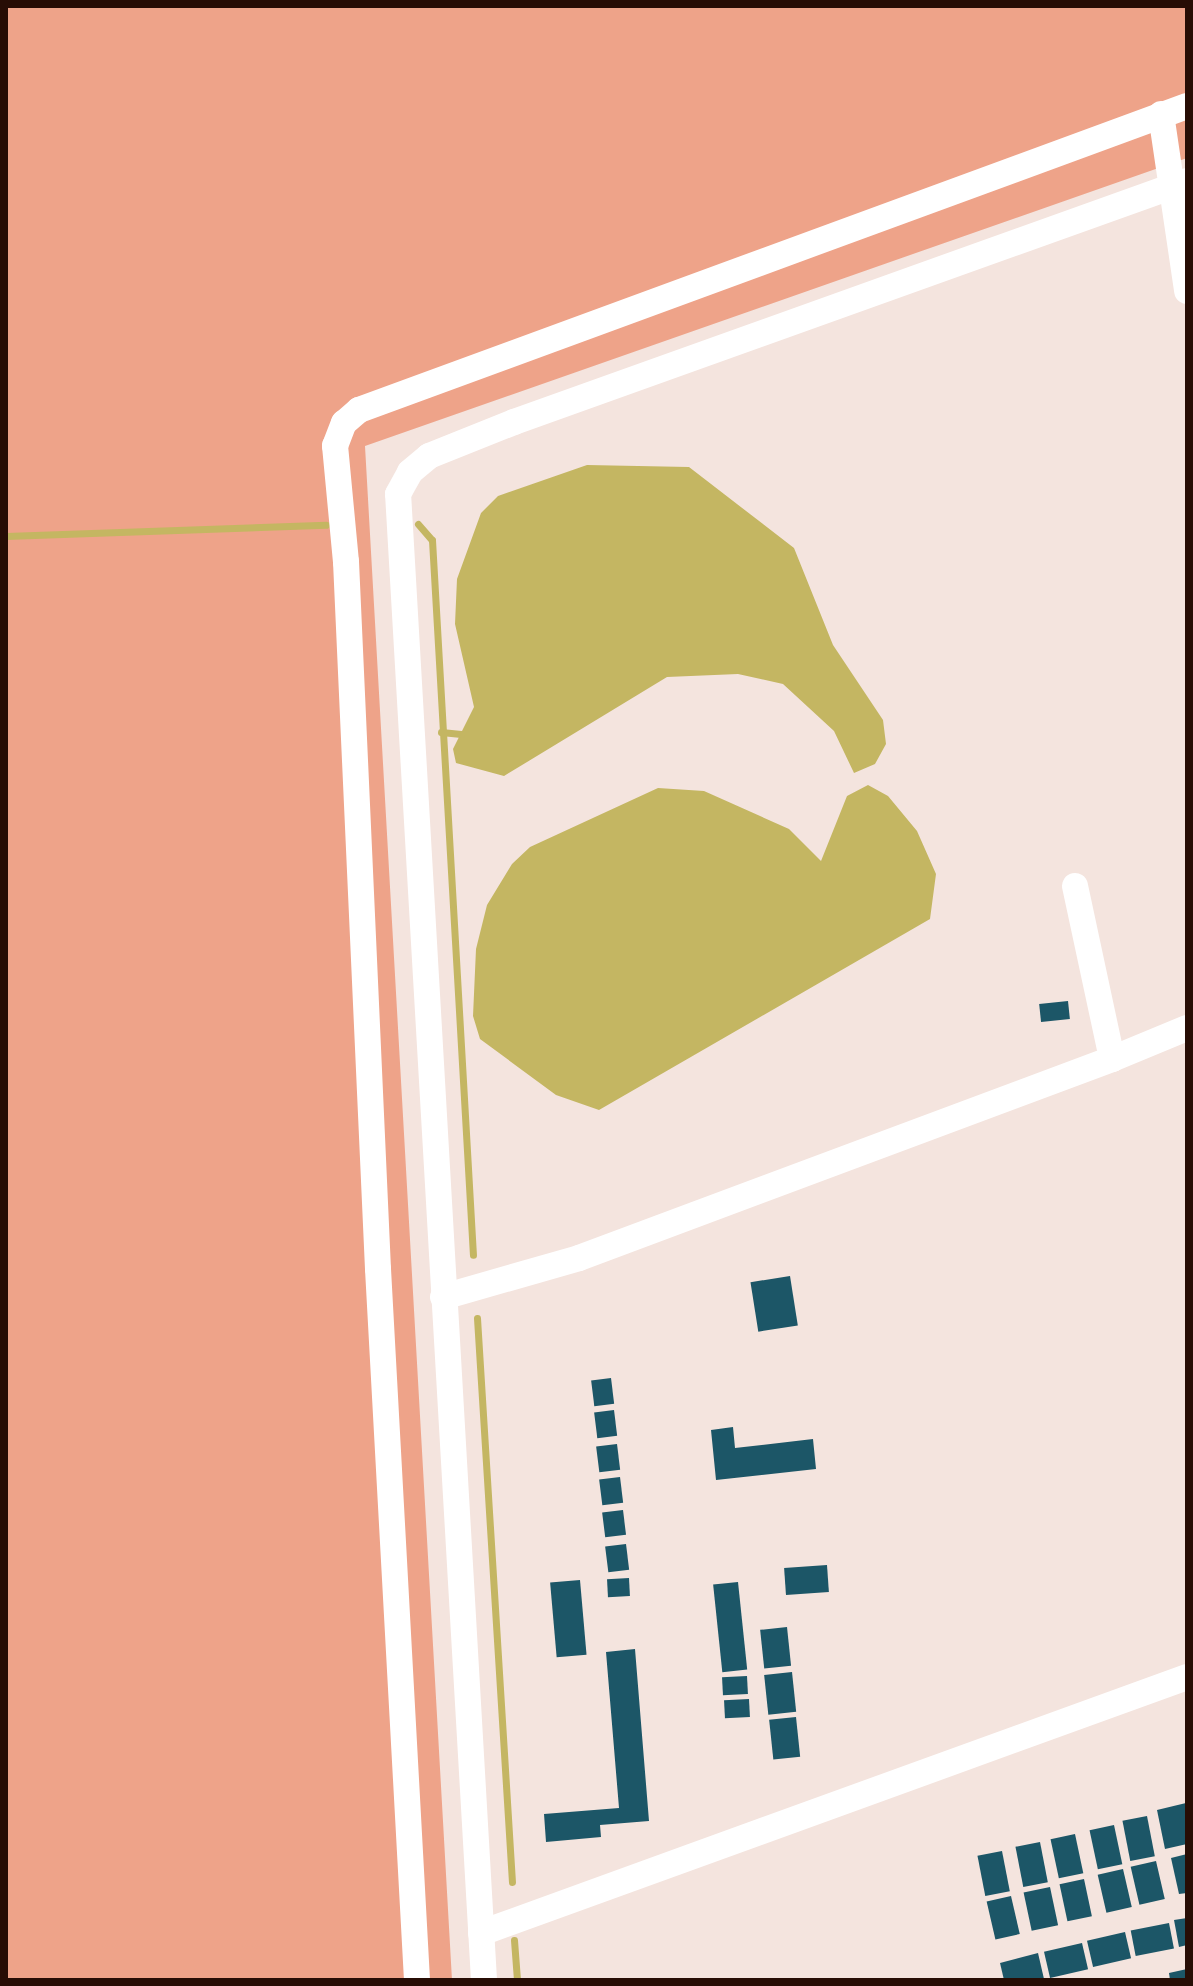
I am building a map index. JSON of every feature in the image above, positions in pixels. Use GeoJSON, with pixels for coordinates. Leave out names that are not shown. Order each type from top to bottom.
{"type":"FeatureCollection","features":[{"type":"Feature","properties":{"kind":"lane"},"geometry":{"type":"LineString","coordinates":[[417,1980],[377,1253],[346,562],[335,446],[344,423],[359,410],[1187,106]]}},
{"type":"Feature","properties":{"kind":"lane"},"geometry":{"type":"LineString","coordinates":[[1161,114],[1180,185],[1187,291]]}},
{"type":"Feature","properties":{"kind":"lane"},"geometry":{"type":"LineString","coordinates":[[484,1980],[398,494],[410,472],[429,456],[514,422],[1180,185]]}},
{"type":"Feature","properties":{"kind":"lane"},"geometry":{"type":"LineString","coordinates":[[1075,886],[1112,1059]]}},
{"type":"Feature","properties":{"kind":"lane"},"geometry":{"type":"LineString","coordinates":[[443,1297],[579,1258],[1112,1059],[1187,1028]]}},
{"type":"Feature","properties":{"kind":"lane"},"geometry":{"type":"LineString","coordinates":[[481,1933],[1187,1677]]}},
{"type":"Feature","properties":{"kind":"shaded area"},"geometry":{"type":"Polygon","coordinates":[[[6,6],[1187,6],[1187,158],[365,446],[452,1980],[6,1980],[6,6]]]}},
{"type":"Feature","properties":{"kind":"shaded area"},"geometry":{"type":"Polygon","coordinates":[[[587,465],[689,467],[794,548],[833,645],[883,720],[886,744],[875,764],[854,773],[834,731],[783,684],[738,674],[667,677],[504,776],[456,763],[453,749],[474,707],[455,624],[457,579],[481,513],[498,496],[587,465]]]}},
{"type":"Feature","properties":{"kind":"shaded area"},"geometry":{"type":"Polygon","coordinates":[[[868,785],[888,796],[917,831],[936,874],[930,919],[599,1110],[556,1095],[480,1039],[473,1016],[476,949],[487,905],[512,864],[530,847],[658,788],[704,791],[789,829],[821,861],[847,796],[868,785]]]}},
{"type":"Feature","properties":{"kind":"building"},"geometry":{"type":"Polygon","coordinates":[[[1068,1001],[1070,1019],[1041,1022],[1039,1004],[1068,1001]]]}},
{"type":"Feature","properties":{"kind":"building"},"geometry":{"type":"Polygon","coordinates":[[[790,1276],[798,1325],[758,1332],[750,1282],[790,1276]]]}},
{"type":"Feature","properties":{"kind":"building"},"geometry":{"type":"Polygon","coordinates":[[[611,1378],[614,1404],[594,1406],[591,1380],[611,1378]]]}},
{"type":"Feature","properties":{"kind":"building"},"geometry":{"type":"Polygon","coordinates":[[[614,1410],[617,1436],[597,1438],[594,1412],[614,1410]]]}},
{"type":"Feature","properties":{"kind":"building"},"geometry":{"type":"Polygon","coordinates":[[[733,1427],[735,1448],[813,1439],[816,1469],[716,1480],[711,1430],[733,1427]]]}},
{"type":"Feature","properties":{"kind":"building"},"geometry":{"type":"Polygon","coordinates":[[[617,1444],[620,1470],[599,1472],[596,1447],[617,1444]]]}},
{"type":"Feature","properties":{"kind":"building"},"geometry":{"type":"Polygon","coordinates":[[[620,1477],[623,1503],[602,1505],[599,1480],[620,1477]]]}},
{"type":"Feature","properties":{"kind":"building"},"geometry":{"type":"Polygon","coordinates":[[[623,1510],[626,1535],[605,1537],[602,1513],[623,1510]]]}},
{"type":"Feature","properties":{"kind":"building"},"geometry":{"type":"Polygon","coordinates":[[[626,1544],[629,1570],[608,1572],[605,1547],[626,1544]]]}},
{"type":"Feature","properties":{"kind":"building"},"geometry":{"type":"Polygon","coordinates":[[[827,1565],[829,1592],[786,1595],[784,1568],[827,1565]]]}},
{"type":"Feature","properties":{"kind":"building"},"geometry":{"type":"Polygon","coordinates":[[[629,1578],[630,1596],[608,1597],[607,1579],[629,1578]]]}},
{"type":"Feature","properties":{"kind":"building"},"geometry":{"type":"Polygon","coordinates":[[[580,1580],[587,1655],[557,1657],[550,1583],[580,1580]]]}},
{"type":"Feature","properties":{"kind":"building"},"geometry":{"type":"Polygon","coordinates":[[[738,1582],[747,1670],[722,1672],[713,1585],[738,1582]]]}},
{"type":"Feature","properties":{"kind":"building"},"geometry":{"type":"Polygon","coordinates":[[[787,1627],[791,1666],[764,1669],[760,1630],[787,1627]]]}},
{"type":"Feature","properties":{"kind":"building"},"geometry":{"type":"Polygon","coordinates":[[[635,1649],[649,1821],[600,1825],[601,1837],[546,1842],[544,1814],[619,1808],[606,1652],[635,1649]]]}},
{"type":"Feature","properties":{"kind":"building"},"geometry":{"type":"Polygon","coordinates":[[[792,1672],[796,1712],[768,1715],[764,1675],[792,1672]]]}},
{"type":"Feature","properties":{"kind":"building"},"geometry":{"type":"Polygon","coordinates":[[[747,1676],[748,1694],[723,1695],[722,1677],[747,1676]]]}},
{"type":"Feature","properties":{"kind":"building"},"geometry":{"type":"Polygon","coordinates":[[[749,1699],[750,1717],[725,1718],[724,1700],[749,1699]]]}},
{"type":"Feature","properties":{"kind":"building"},"geometry":{"type":"Polygon","coordinates":[[[796,1717],[800,1757],[773,1760],[769,1720],[796,1717]]]}},
{"type":"Feature","properties":{"kind":"building"},"geometry":{"type":"Polygon","coordinates":[[[1186,1803],[1187,1844],[1165,1849],[1157,1810],[1186,1803]]]}},
{"type":"Feature","properties":{"kind":"building"},"geometry":{"type":"Polygon","coordinates":[[[1147,1816],[1155,1856],[1130,1861],[1122,1821],[1147,1816]]]}},
{"type":"Feature","properties":{"kind":"building"},"geometry":{"type":"Polygon","coordinates":[[[1114,1825],[1122,1864],[1098,1869],[1090,1830],[1114,1825]]]}},
{"type":"Feature","properties":{"kind":"building"},"geometry":{"type":"Polygon","coordinates":[[[1075,1834],[1083,1873],[1059,1878],[1051,1839],[1075,1834]]]}},
{"type":"Feature","properties":{"kind":"building"},"geometry":{"type":"Polygon","coordinates":[[[1040,1842],[1048,1882],[1023,1887],[1015,1847],[1040,1842]]]}},
{"type":"Feature","properties":{"kind":"building"},"geometry":{"type":"Polygon","coordinates":[[[1002,1851],[1010,1891],[985,1896],[977,1856],[1002,1851]]]}},
{"type":"Feature","properties":{"kind":"building"},"geometry":{"type":"Polygon","coordinates":[[[1187,1854],[1187,1893],[1179,1894],[1171,1858],[1187,1854]]]}},
{"type":"Feature","properties":{"kind":"building"},"geometry":{"type":"Polygon","coordinates":[[[1156,1861],[1165,1899],[1139,1905],[1131,1867],[1156,1861]]]}},
{"type":"Feature","properties":{"kind":"building"},"geometry":{"type":"Polygon","coordinates":[[[1123,1869],[1132,1907],[1106,1913],[1098,1875],[1123,1869]]]}},
{"type":"Feature","properties":{"kind":"building"},"geometry":{"type":"Polygon","coordinates":[[[1084,1879],[1092,1916],[1067,1921],[1060,1884],[1084,1879]]]}},
{"type":"Feature","properties":{"kind":"building"},"geometry":{"type":"Polygon","coordinates":[[[1050,1887],[1058,1925],[1032,1931],[1024,1893],[1050,1887]]]}},
{"type":"Feature","properties":{"kind":"building"},"geometry":{"type":"Polygon","coordinates":[[[1011,1896],[1020,1934],[995,1940],[987,1902],[1011,1896]]]}},
{"type":"Feature","properties":{"kind":"building"},"geometry":{"type":"Polygon","coordinates":[[[1187,1918],[1187,1945],[1179,1947],[1174,1920],[1187,1918]]]}},
{"type":"Feature","properties":{"kind":"building"},"geometry":{"type":"Polygon","coordinates":[[[1169,1923],[1174,1949],[1136,1956],[1131,1930],[1169,1923]]]}},
{"type":"Feature","properties":{"kind":"building"},"geometry":{"type":"Polygon","coordinates":[[[1125,1932],[1131,1958],[1093,1967],[1087,1941],[1125,1932]]]}},
{"type":"Feature","properties":{"kind":"building"},"geometry":{"type":"Polygon","coordinates":[[[1082,1943],[1088,1969],[1050,1978],[1044,1952],[1082,1943]]]}},
{"type":"Feature","properties":{"kind":"building"},"geometry":{"type":"Polygon","coordinates":[[[1038,1953],[1044,1979],[1004,1980],[1000,1963],[1038,1953]]]}},
{"type":"Feature","properties":{"kind":"building"},"geometry":{"type":"Polygon","coordinates":[[[1187,1969],[1187,1980],[1170,1980],[1169,1973],[1187,1969]]]}},
{"type":"Feature","properties":{"kind":"waterway"},"geometry":{"type":"LineString","coordinates":[[418,524],[432,540],[473,1255]]}},
{"type":"Feature","properties":{"kind":"waterway"},"geometry":{"type":"LineString","coordinates":[[6,536],[326,525]]}},
{"type":"Feature","properties":{"kind":"waterway"},"geometry":{"type":"LineString","coordinates":[[441,732],[461,734]]}},
{"type":"Feature","properties":{"kind":"waterway"},"geometry":{"type":"LineString","coordinates":[[477,1318],[512,1882]]}},
{"type":"Feature","properties":{"kind":"waterway"},"geometry":{"type":"LineString","coordinates":[[514,1940],[517,1980]]}}]}
